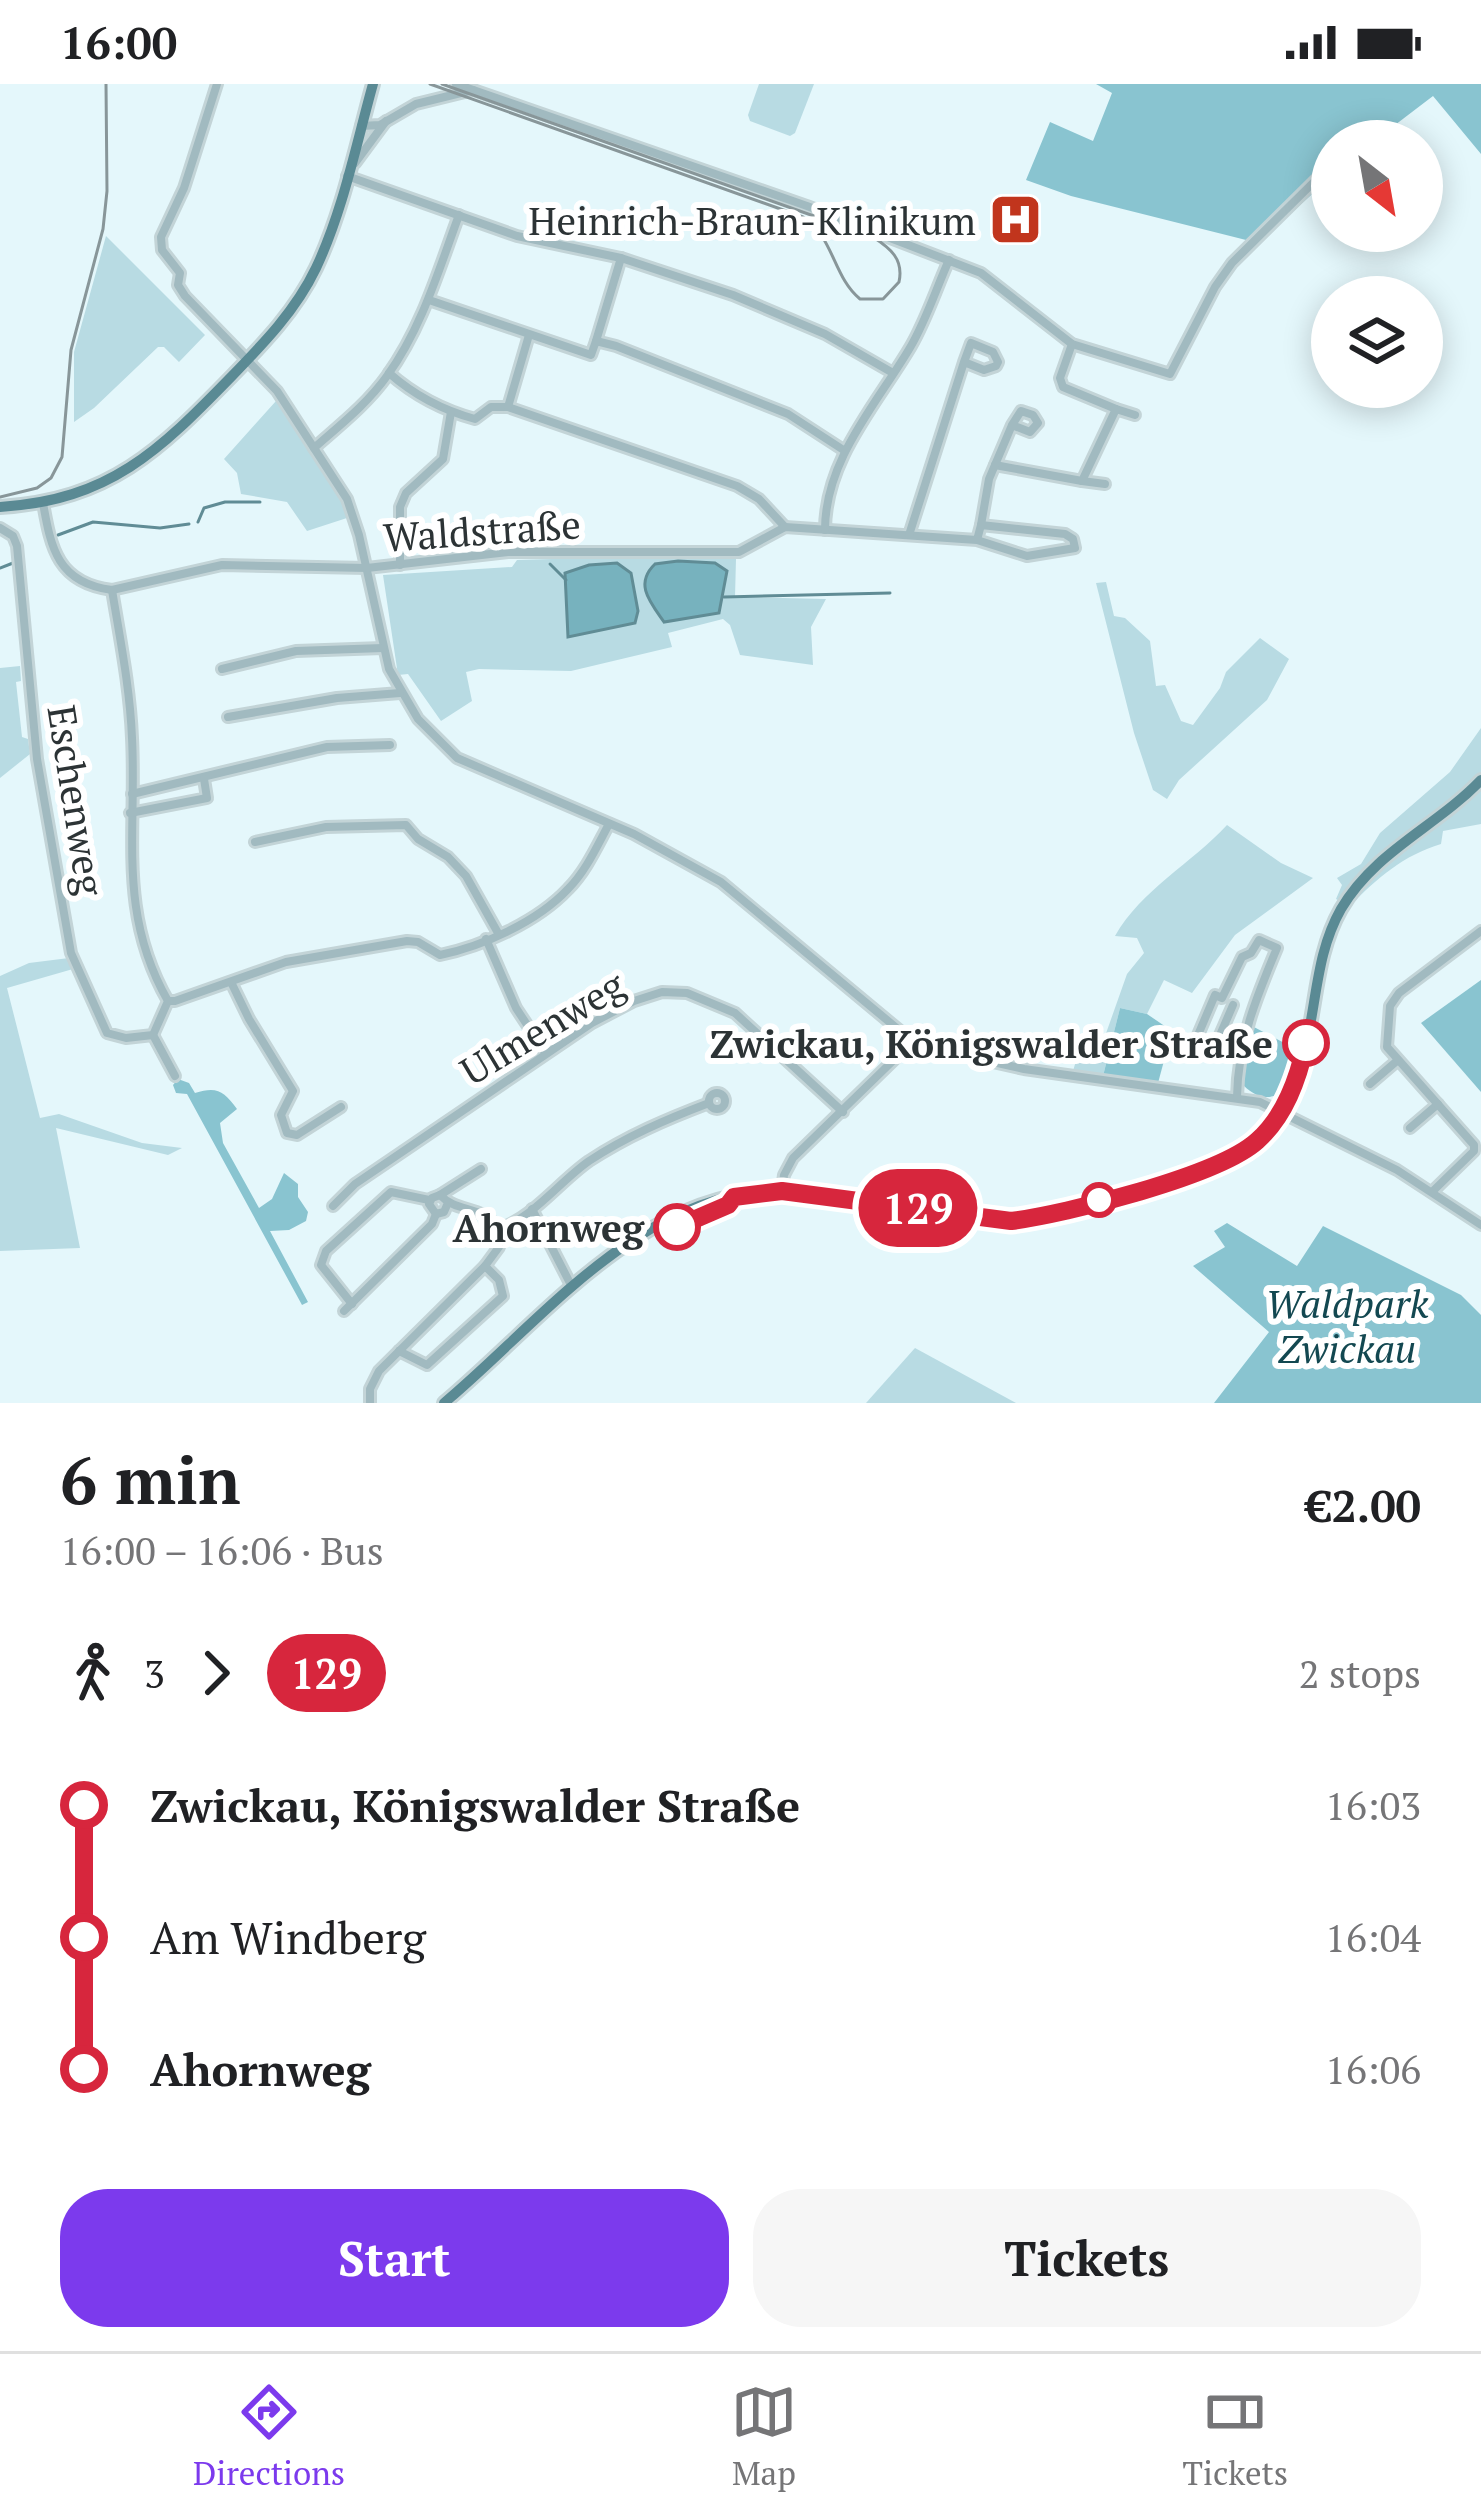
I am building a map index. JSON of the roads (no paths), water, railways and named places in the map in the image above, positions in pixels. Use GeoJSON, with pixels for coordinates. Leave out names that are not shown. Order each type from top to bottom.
{"type":"FeatureCollection","features":[{"type":"Feature","properties":{"kind":"main road"},"geometry":{"type":"LineString","coordinates":[[0,507],[43,503],[102,485],[146,460],[246,362],[305,289],[329,236],[373,84]]}},
{"type":"Feature","properties":{"kind":"main road"},"geometry":{"type":"LineString","coordinates":[[444,1403],[573,1288],[640,1236],[710,1202],[782,1191],[985,1220],[1041,1217],[1213,1166],[1256,1142],[1282,1111],[1305,1051],[1319,965],[1339,913],[1385,855],[1481,780]]}},
{"type":"Feature","properties":{"kind":"street"},"geometry":{"type":"LineString","coordinates":[[217,84],[184,188],[160,244],[180,273],[178,285],[185,296],[278,391],[355,517],[382,648],[400,693],[437,742],[458,758],[609,824],[721,882],[923,1047],[1002,1065],[1237,1097],[1282,1111],[1344,1140],[1481,1226]]}},
{"type":"Feature","properties":{"kind":"street"},"geometry":{"type":"LineString","coordinates":[[456,84],[949,260],[993,280],[1072,344],[1170,374],[1232,263],[1311,185]]}},
{"type":"Feature","properties":{"kind":"street"},"geometry":{"type":"LineString","coordinates":[[361,126],[475,87]]}},
{"type":"Feature","properties":{"kind":"street"},"geometry":{"type":"LineString","coordinates":[[386,121],[347,176],[554,246],[621,258],[733,295],[825,334],[893,374]]}},
{"type":"Feature","properties":{"kind":"street"},"geometry":{"type":"LineString","coordinates":[[314,448],[389,373],[429,300],[459,215]]}},
{"type":"Feature","properties":{"kind":"street"},"geometry":{"type":"LineString","coordinates":[[429,300],[592,355],[621,258]]}},
{"type":"Feature","properties":{"kind":"street"},"geometry":{"type":"LineString","coordinates":[[825,530],[828,490],[845,451],[929,313],[949,260]]}},
{"type":"Feature","properties":{"kind":"street"},"geometry":{"type":"LineString","coordinates":[[508,407],[529,335]]}},
{"type":"Feature","properties":{"kind":"street"},"geometry":{"type":"LineString","coordinates":[[596,341],[788,414],[845,451]]}},
{"type":"Feature","properties":{"kind":"street"},"geometry":{"type":"LineString","coordinates":[[909,535],[964,362],[971,343],[993,352],[998,362],[984,370],[964,362]]}},
{"type":"Feature","properties":{"kind":"street"},"geometry":{"type":"LineString","coordinates":[[1072,344],[1060,378],[1063,387],[1135,416]]}},
{"type":"Feature","properties":{"kind":"street"},"geometry":{"type":"LineString","coordinates":[[389,373],[422,398],[452,412],[475,419],[491,407],[508,407],[737,486],[759,499],[785,527]]}},
{"type":"Feature","properties":{"kind":"street"},"geometry":{"type":"LineString","coordinates":[[1082,481],[1116,409]]}},
{"type":"Feature","properties":{"kind":"street"},"geometry":{"type":"LineString","coordinates":[[400,566],[400,507],[414,482],[443,459],[452,412]]}},
{"type":"Feature","properties":{"kind":"street"},"geometry":{"type":"LineString","coordinates":[[977,540],[995,465],[1012,425]]}},
{"type":"Feature","properties":{"kind":"street"},"geometry":{"type":"LineString","coordinates":[[995,465],[1105,484]]}},
{"type":"Feature","properties":{"kind":"street"},"geometry":{"type":"LineString","coordinates":[[43,503],[54,556],[61,567],[112,590]]}},
{"type":"Feature","properties":{"kind":"street","name":"Waldstraße"},"geometry":{"type":"LineString","coordinates":[[112,590],[222,565],[368,568],[514,552],[739,552],[785,527],[977,540],[1027,556],[1075,548],[1073,539],[1065,534],[981,525]]}},
{"type":"Feature","properties":{"kind":"street","name":"Eschenweg"},"geometry":{"type":"LineString","coordinates":[[0,528],[13,536],[17,546],[37,759],[71,953],[106,1033],[126,1038],[153,1035]]}},
{"type":"Feature","properties":{"kind":"street","name":"Eschenweg"},"geometry":{"type":"LineString","coordinates":[[112,590],[128,686],[129,862],[141,933],[168,1001]]}},
{"type":"Feature","properties":{"kind":"street"},"geometry":{"type":"LineString","coordinates":[[222,669],[296,651],[382,648]]}},
{"type":"Feature","properties":{"kind":"street"},"geometry":{"type":"LineString","coordinates":[[229,717],[337,698],[400,693]]}},
{"type":"Feature","properties":{"kind":"street"},"geometry":{"type":"LineString","coordinates":[[132,794],[326,747],[390,745]]}},
{"type":"Feature","properties":{"kind":"street"},"geometry":{"type":"LineString","coordinates":[[130,813],[207,798],[204,779]]}},
{"type":"Feature","properties":{"kind":"street"},"geometry":{"type":"LineString","coordinates":[[255,842],[326,827],[406,824],[466,876],[498,933]]}},
{"type":"Feature","properties":{"kind":"street"},"geometry":{"type":"LineString","coordinates":[[175,1076],[153,1035],[168,1001],[332,951],[407,941],[440,955],[486,938],[546,908],[569,888],[609,824]]}},
{"type":"Feature","properties":{"kind":"street"},"geometry":{"type":"LineString","coordinates":[[1432,1192],[1474,1151],[1474,1144],[1385,1040],[1393,998],[1481,931]]}},
{"type":"Feature","properties":{"kind":"street"},"geometry":{"type":"LineString","coordinates":[[486,938],[516,1007],[545,1052]]}},
{"type":"Feature","properties":{"kind":"street"},"geometry":{"type":"LineString","coordinates":[[1222,998],[1242,957],[1251,953],[1258,940],[1277,948],[1238,1055],[1237,1097]]}},
{"type":"Feature","properties":{"kind":"street"},"geometry":{"type":"LineString","coordinates":[[231,982],[290,1081],[293,1091],[281,1115],[287,1132],[297,1135],[341,1107]]}},
{"type":"Feature","properties":{"kind":"street","name":"Ulmenweg"},"geometry":{"type":"LineString","coordinates":[[332,1206],[355,1184],[545,1052],[634,1001],[662,992],[687,993],[735,1013],[843,1112]]}},
{"type":"Feature","properties":{"kind":"street"},"geometry":{"type":"LineString","coordinates":[[1198,1035],[1215,995],[1250,1013]]}},
{"type":"Feature","properties":{"kind":"street"},"geometry":{"type":"LineString","coordinates":[[1217,1042],[1232,1005]]}},
{"type":"Feature","properties":{"kind":"street"},"geometry":{"type":"LineString","coordinates":[[782,1191],[787,1166],[794,1157],[904,1050],[908,1038]]}},
{"type":"Feature","properties":{"kind":"street"},"geometry":{"type":"LineString","coordinates":[[1370,1084],[1398,1060]]}},
{"type":"Feature","properties":{"kind":"street"},"geometry":{"type":"LineString","coordinates":[[499,1229],[514,1224],[592,1159],[666,1119],[709,1103]]}},
{"type":"Feature","properties":{"kind":"street"},"geometry":{"type":"LineString","coordinates":[[1410,1128],[1438,1104]]}},
{"type":"Feature","properties":{"kind":"street"},"geometry":{"type":"LineString","coordinates":[[429,1200],[436,1214],[432,1224],[348,1307],[321,1265],[326,1251],[391,1192],[429,1200],[481,1169]]}},
{"type":"Feature","properties":{"kind":"street"},"geometry":{"type":"LineString","coordinates":[[370,1403],[373,1380],[499,1247],[499,1229],[485,1214],[447,1204],[440,1196]]}},
{"type":"Feature","properties":{"kind":"street"},"geometry":{"type":"LineString","coordinates":[[436,1214],[444,1212],[447,1204]]}},
{"type":"Feature","properties":{"kind":"street"},"geometry":{"type":"LineString","coordinates":[[532,1209],[573,1288]]}},
{"type":"Feature","properties":{"kind":"street"},"geometry":{"type":"LineString","coordinates":[[399,1351],[427,1365],[503,1296],[499,1280],[485,1266]]}},
{"type":"Feature","properties":{"kind":"waterway"},"geometry":{"type":"LineString","coordinates":[[198,522],[204,508],[225,502],[260,502]]}},
{"type":"Feature","properties":{"kind":"waterway"},"geometry":{"type":"LineString","coordinates":[[58,535],[93,522],[160,528],[189,524]]}},
{"type":"Feature","properties":{"kind":"waterway"},"geometry":{"type":"LineString","coordinates":[[0,568],[13,563]]}},
{"type":"Feature","properties":{"kind":"waterway"},"geometry":{"type":"LineString","coordinates":[[550,564],[566,580]]}},
{"type":"Feature","properties":{"kind":"waterway"},"geometry":{"type":"LineString","coordinates":[[724,597],[890,593]]}},
{"type":"Feature","properties":{"kind":"tram line"},"geometry":{"type":"LineString","coordinates":[[0,497],[37,488],[51,478],[62,457],[71,350],[103,229],[106,84]]}},
{"type":"Feature","properties":{"kind":"tram line"},"geometry":{"type":"LineString","coordinates":[[430,84],[803,217],[821,235],[844,280],[860,299],[883,299],[899,282],[894,255],[873,237],[442,84]]}},
{"type":"Feature","properties":{"kind":"place","name":"Heinrich-Braun-Klinikum"},"geometry":{"type":"Point","coordinates":[1015,220]}},
{"type":"Feature","properties":{"kind":"place","name":"Zwickau, Königswalder Straße"},"geometry":{"type":"Point","coordinates":[1306,1043]}},
{"type":"Feature","properties":{"kind":"place","name":"Ahornweg"},"geometry":{"type":"Point","coordinates":[677,1227]}},
{"type":"Feature","properties":{"kind":"park label","name":"Waldpark Zwickau"},"geometry":{"type":"Point","coordinates":[1347,1326]}}]}
